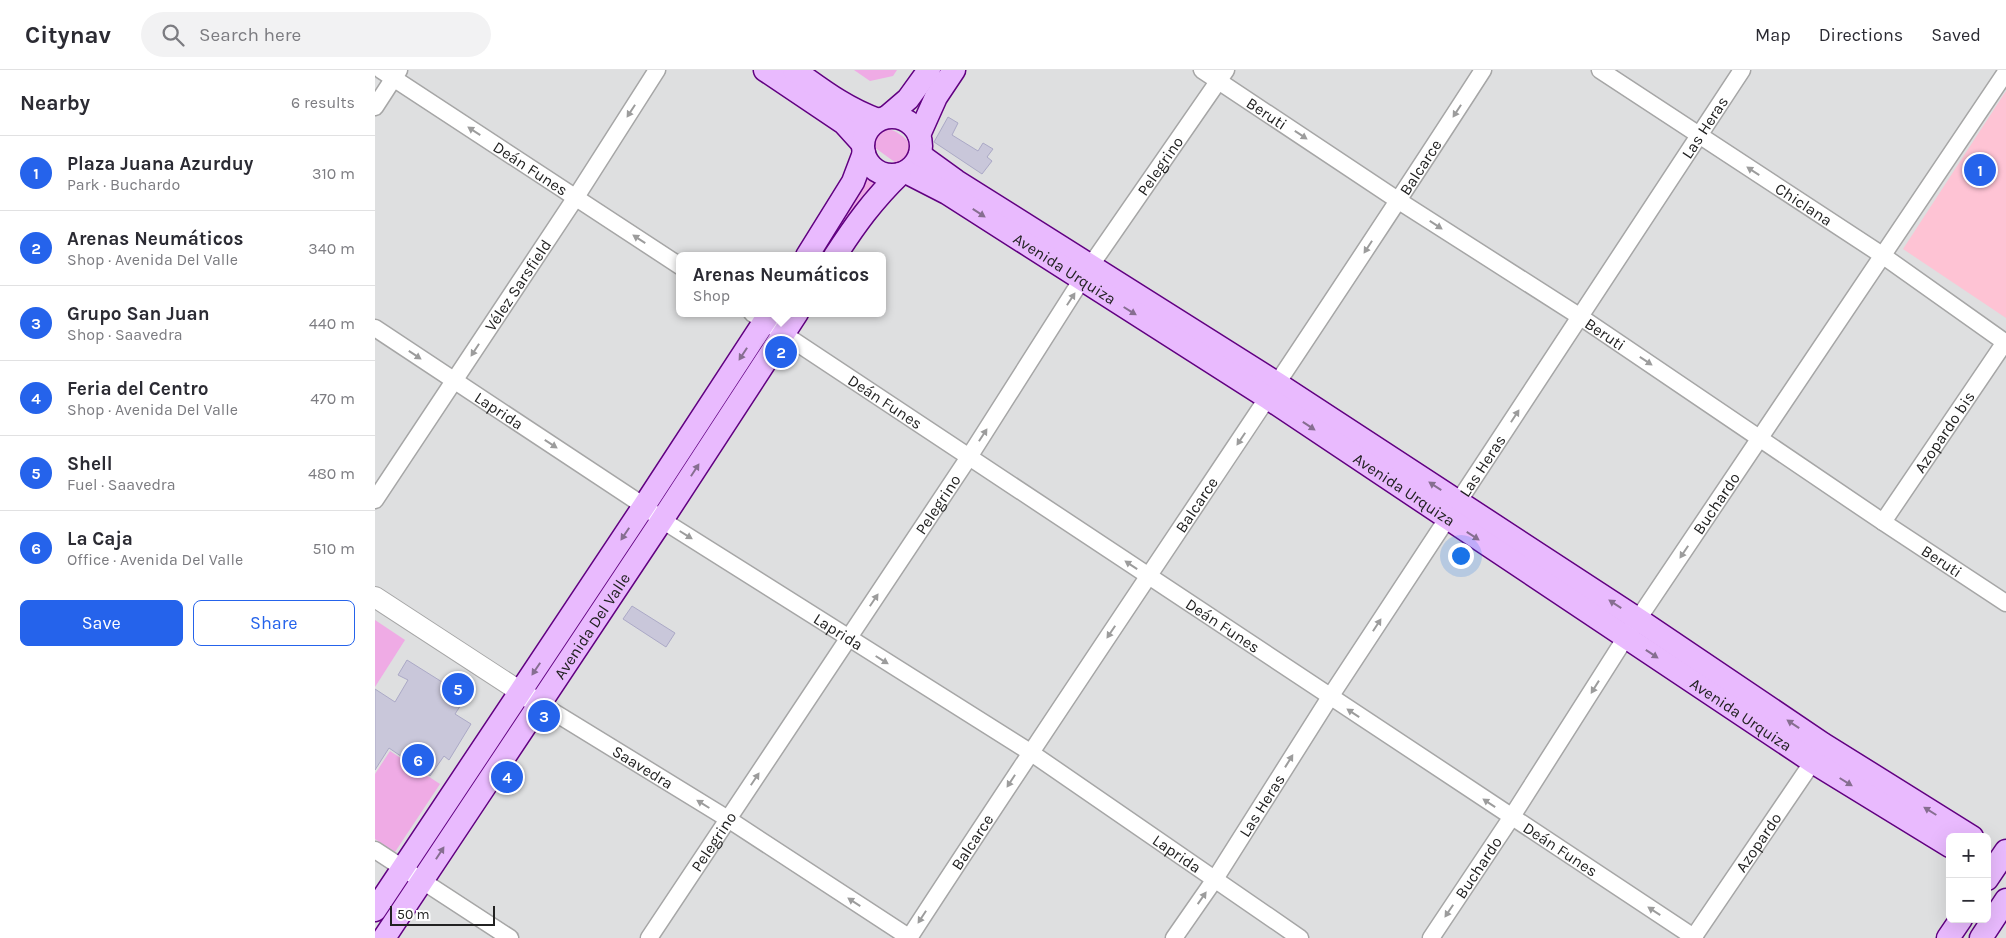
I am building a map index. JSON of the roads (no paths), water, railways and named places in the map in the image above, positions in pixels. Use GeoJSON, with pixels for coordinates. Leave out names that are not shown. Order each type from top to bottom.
{"type":"FeatureCollection","features":[{"type":"Feature","properties":{"kind":"main road"},"geometry":{"type":"LineString","coordinates":[[765,70],[844,124],[863,148],[874,168],[890,175],[911,159],[914,126],[906,120],[897,117],[882,119],[856,112],[841,104],[794,70]]}},
{"type":"Feature","properties":{"kind":"main road"},"geometry":{"type":"LineString","coordinates":[[809,252],[849,188],[863,148],[865,135],[870,127],[908,99],[929,70]]}},
{"type":"Feature","properties":{"kind":"main road"},"geometry":{"type":"LineString","coordinates":[[838,252],[859,218],[911,159],[936,97],[954,70]]}},
{"type":"Feature","properties":{"kind":"main road","name":"Avenida Urquiza"},"geometry":{"type":"LineString","coordinates":[[911,159],[956,181],[1087,273],[1273,391],[1633,629],[1818,753],[1946,843]]}},
{"type":"Feature","properties":{"kind":"main road","name":"Avenida Del Valle"},"geometry":{"type":"LineString","coordinates":[[384,938],[422,880],[644,506],[761,317]]}},
{"type":"Feature","properties":{"kind":"main road","name":"Avenida Del Valle"},"geometry":{"type":"LineString","coordinates":[[375,910],[402,867],[662,520],[794,317]]}},
{"type":"Feature","properties":{"kind":"main road"},"geometry":{"type":"LineString","coordinates":[[1818,753],[1965,833]]}},
{"type":"Feature","properties":{"kind":"main road"},"geometry":{"type":"LineString","coordinates":[[1981,938],[2006,900]]}},
{"type":"Feature","properties":{"kind":"main road"},"geometry":{"type":"LineString","coordinates":[[1949,938],[1958,923]]}},
{"type":"Feature","properties":{"kind":"street","name":"Vélez Sarsfield"},"geometry":{"type":"LineString","coordinates":[[375,500],[576,197],[657,70]]}},
{"type":"Feature","properties":{"kind":"street","name":"Beruti"},"geometry":{"type":"LineString","coordinates":[[1201,70],[1223,76],[1399,201],[1579,316],[1883,522],[2005,599]]}},
{"type":"Feature","properties":{"kind":"street","name":"Balcarce"},"geometry":{"type":"LineString","coordinates":[[909,938],[1030,752],[1399,201],[1483,70]]}},
{"type":"Feature","properties":{"kind":"street","name":"Chiclana"},"geometry":{"type":"LineString","coordinates":[[1600,70],[1881,255],[2005,342]]}},
{"type":"Feature","properties":{"kind":"street","name":"Las Heras"},"geometry":{"type":"LineString","coordinates":[[1173,938],[1215,879],[1330,697],[1742,70]]}},
{"type":"Feature","properties":{"kind":"street","name":"Deán Funes"},"geometry":{"type":"LineString","coordinates":[[392,73],[676,263]]}},
{"type":"Feature","properties":{"kind":"street"},"geometry":{"type":"LineString","coordinates":[[375,107],[392,73]]}},
{"type":"Feature","properties":{"kind":"street","name":"Buchardo"},"geometry":{"type":"LineString","coordinates":[[1431,938],[1633,629],[2002,75]]}},
{"type":"Feature","properties":{"kind":"street","name":"Pelegrino"},"geometry":{"type":"LineString","coordinates":[[649,938],[969,457],[1087,273],[1223,76]]}},
{"type":"Feature","properties":{"kind":"street","name":"Deán Funes"},"geometry":{"type":"LineString","coordinates":[[763,317],[783,335],[1693,938]]}},
{"type":"Feature","properties":{"kind":"street","name":"Laprida"},"geometry":{"type":"LineString","coordinates":[[375,328],[644,506],[662,520],[1030,752],[1300,938]]}},
{"type":"Feature","properties":{"kind":"street","name":"Azopardo bis"},"geometry":{"type":"LineString","coordinates":[[1883,522],[2005,342]]}},
{"type":"Feature","properties":{"kind":"street","name":"Saavedra"},"geometry":{"type":"LineString","coordinates":[[375,598],[530,698],[728,819],[909,938]]}},
{"type":"Feature","properties":{"kind":"street","name":"Azopardo"},"geometry":{"type":"LineString","coordinates":[[1693,938],[1818,753]]}},
{"type":"Feature","properties":{"kind":"street"},"geometry":{"type":"LineString","coordinates":[[375,850],[509,938]]}},
{"type":"Feature","properties":{"kind":"place","name":"Plaza Juana Azurduy"},"geometry":{"type":"Point","coordinates":[1980,170]}},
{"type":"Feature","properties":{"kind":"place","name":"Arenas Neumáticos"},"geometry":{"type":"Point","coordinates":[781,352]}},
{"type":"Feature","properties":{"kind":"place","name":"Shell"},"geometry":{"type":"Point","coordinates":[458,689]}},
{"type":"Feature","properties":{"kind":"place","name":"Grupo San Juan"},"geometry":{"type":"Point","coordinates":[544,716]}},
{"type":"Feature","properties":{"kind":"place","name":"La Caja"},"geometry":{"type":"Point","coordinates":[418,760]}},
{"type":"Feature","properties":{"kind":"place","name":"Feria del Centro"},"geometry":{"type":"Point","coordinates":[507,777]}}]}
